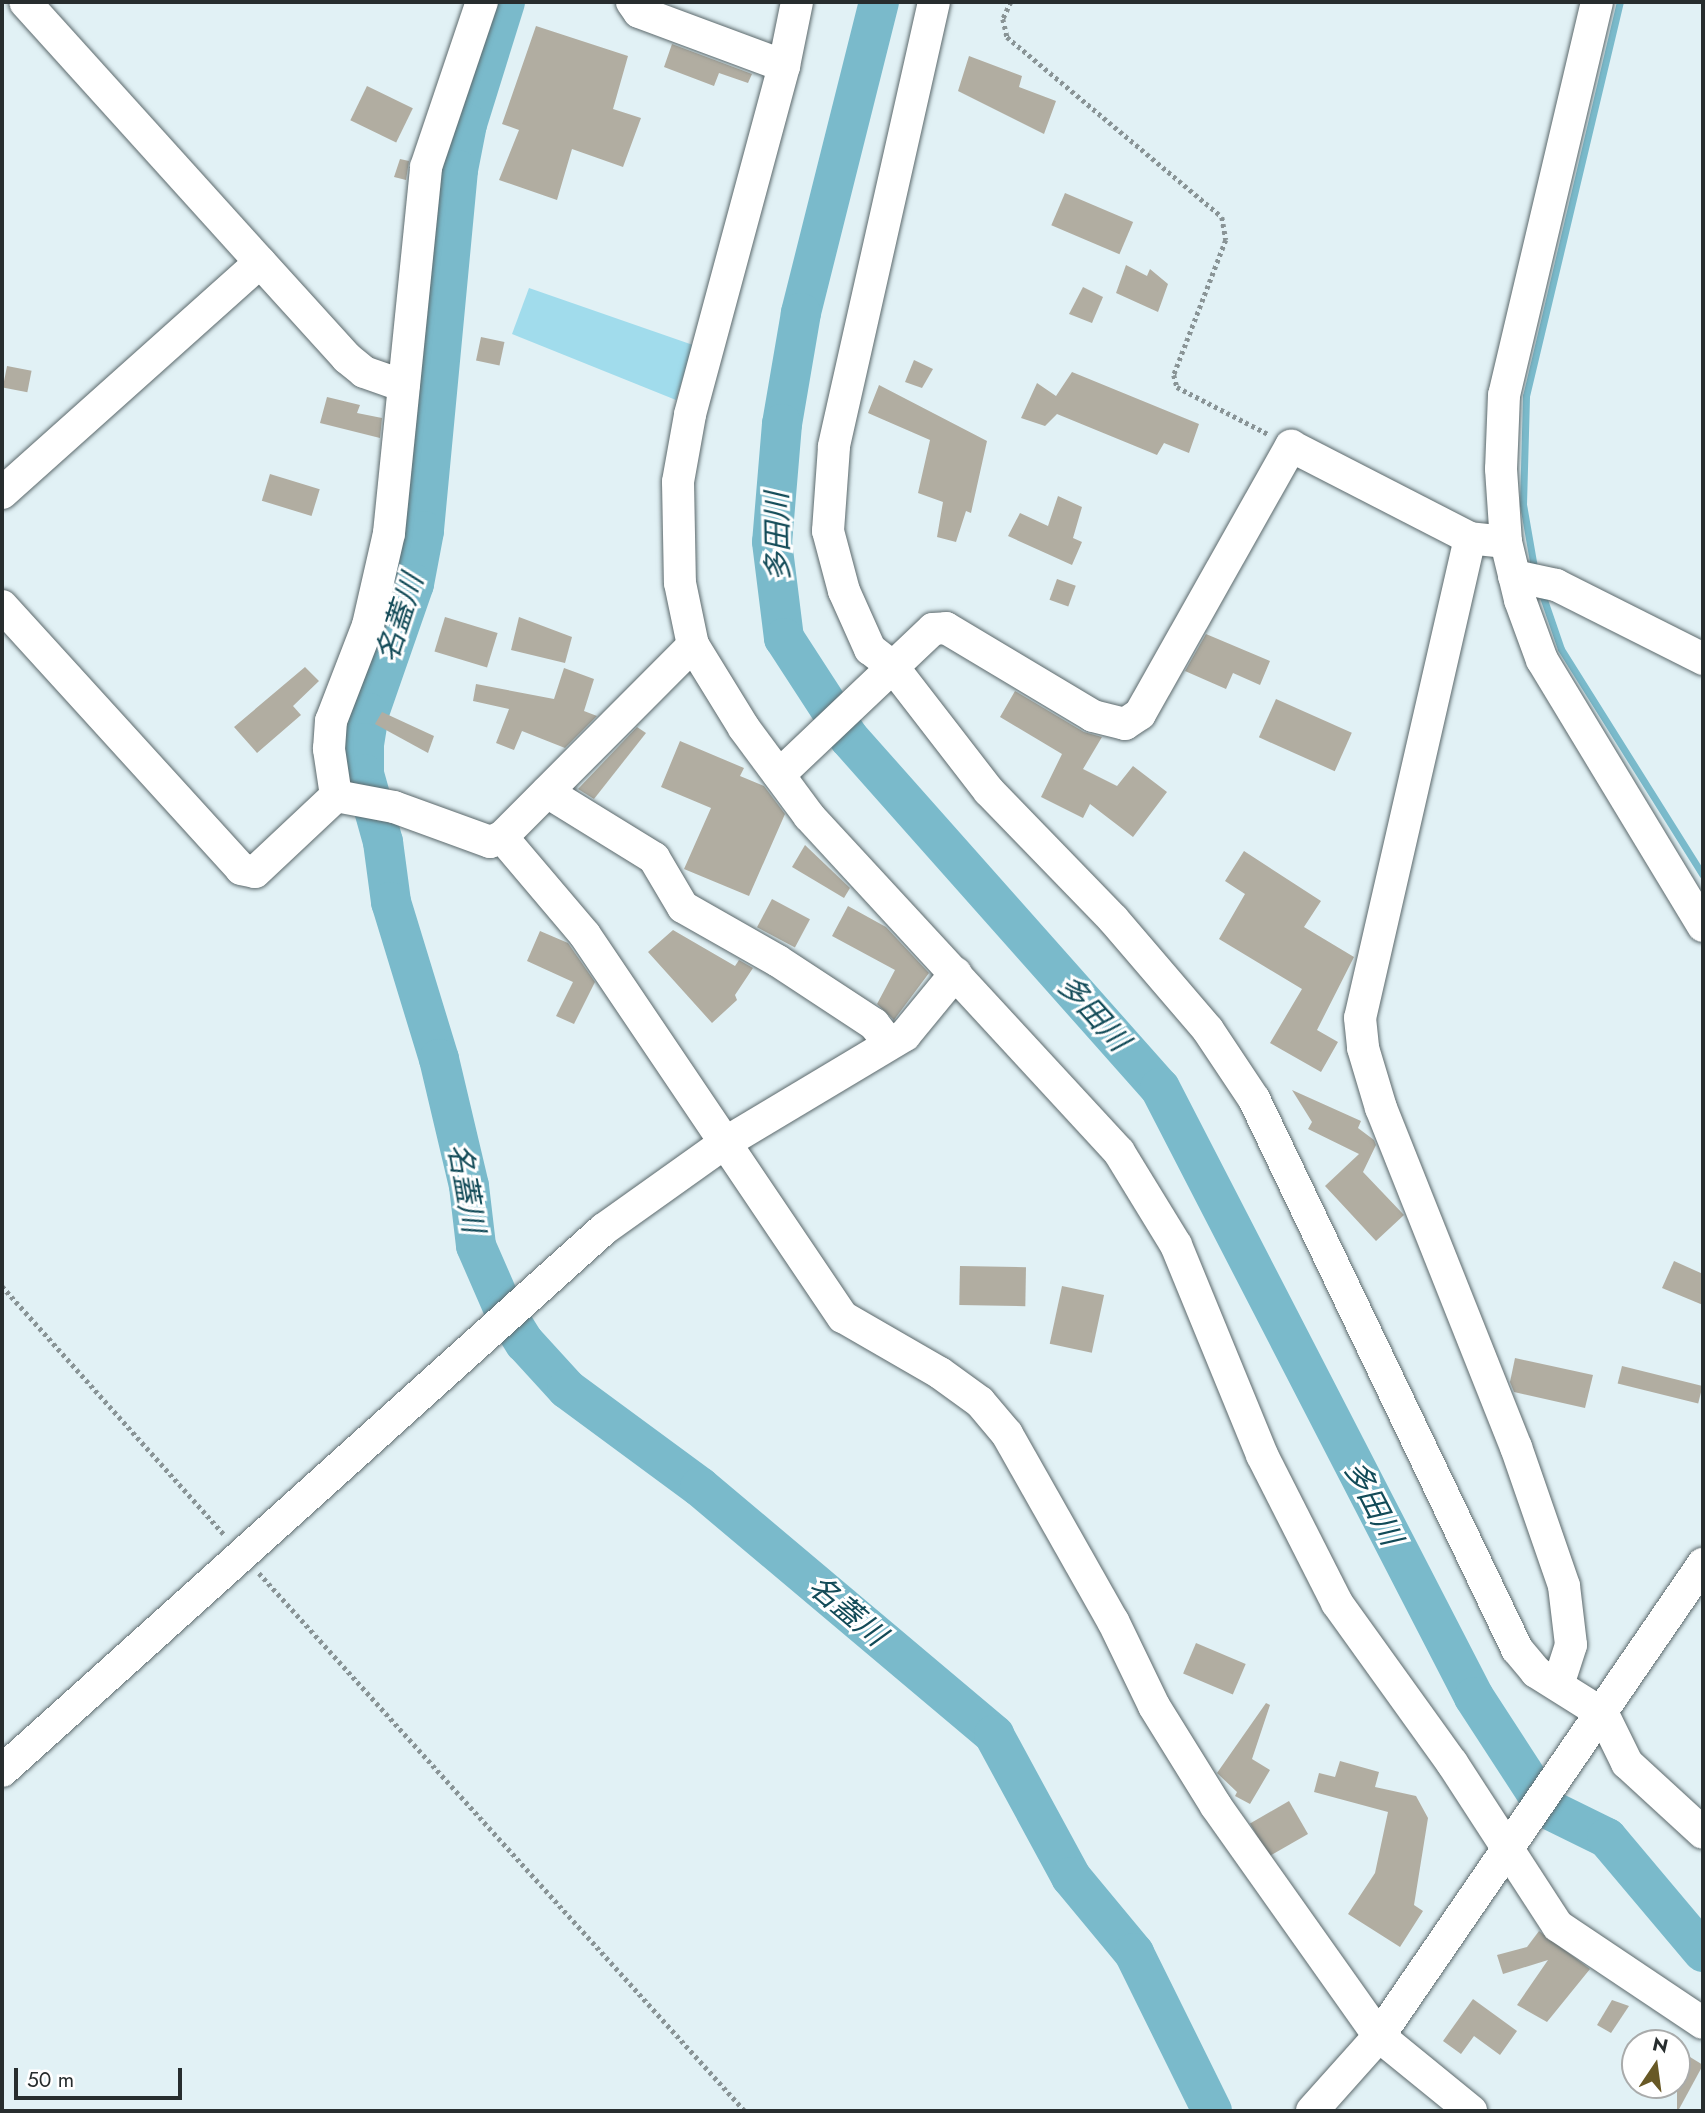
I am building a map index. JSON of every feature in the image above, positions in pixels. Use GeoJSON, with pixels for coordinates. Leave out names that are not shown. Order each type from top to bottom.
{"type":"FeatureCollection","features":[{"type":"Feature","properties":{"kind":"street"},"geometry":{"type":"LineString","coordinates":[[25,2],[347,358],[364,372],[404,386]]}},
{"type":"Feature","properties":{"kind":"street"},"geometry":{"type":"LineString","coordinates":[[343,797],[329,749],[331,721],[379,586],[389,533],[419,218],[435,138],[482,2]]}},
{"type":"Feature","properties":{"kind":"street"},"geometry":{"type":"LineString","coordinates":[[632,2],[639,12],[784,66]]}},
{"type":"Feature","properties":{"kind":"street"},"geometry":{"type":"LineString","coordinates":[[797,2],[784,66],[690,415],[678,482],[680,583],[693,645],[785,770],[809,816],[1086,1112],[1149,1196],[1176,1245],[1262,1455],[1337,1603],[1514,1842],[1558,1926],[1703,2023]]}},
{"type":"Feature","properties":{"kind":"street"},"geometry":{"type":"LineString","coordinates":[[934,2],[828,490],[828,531],[844,591],[870,649],[989,791],[1172,986],[1254,1099],[1517,1649],[1536,1672],[1558,1685],[1597,1722],[1627,1763],[1703,1833]]}},
{"type":"Feature","properties":{"kind":"street"},"geometry":{"type":"LineString","coordinates":[[1597,2],[1504,395],[1501,469],[1506,542],[1529,579],[1542,660],[1703,926]]}},
{"type":"Feature","properties":{"kind":"street"},"geometry":{"type":"LineString","coordinates":[[2,493],[260,262]]}},
{"type":"Feature","properties":{"kind":"street"},"geometry":{"type":"LineString","coordinates":[[785,770],[933,629],[946,628],[1093,716],[1125,724],[1140,714],[1291,446],[1470,538],[1506,542]]}},
{"type":"Feature","properties":{"kind":"street"},"geometry":{"type":"LineString","coordinates":[[1470,538],[1360,1018],[1363,1048],[1381,1108],[1516,1447],[1564,1586],[1571,1645],[1558,1685]]}},
{"type":"Feature","properties":{"kind":"street"},"geometry":{"type":"LineString","coordinates":[[1529,579],[1703,659]]}},
{"type":"Feature","properties":{"kind":"street"},"geometry":{"type":"LineString","coordinates":[[2,606],[241,869],[255,872],[343,797]]}},
{"type":"Feature","properties":{"kind":"street"},"geometry":{"type":"LineString","coordinates":[[343,797],[394,807],[490,842],[502,836],[693,645]]}},
{"type":"Feature","properties":{"kind":"street"},"geometry":{"type":"LineString","coordinates":[[547,792],[654,858],[683,906],[874,1024],[888,1042]]}},
{"type":"Feature","properties":{"kind":"street"},"geometry":{"type":"LineString","coordinates":[[502,836],[585,935],[723,1144],[843,1317],[950,1380],[980,1402],[1007,1434],[1113,1621],[1161,1717],[1216,1806],[1379,2036],[1471,2111]]}},
{"type":"Feature","properties":{"kind":"street"},"geometry":{"type":"LineString","coordinates":[[2,1771],[604,1229],[723,1144],[888,1042],[905,1035],[956,973]]}},
{"type":"Feature","properties":{"kind":"street"},"geometry":{"type":"LineString","coordinates":[[1312,2111],[1379,2036],[1703,1564]]}},
{"type":"Feature","properties":{"kind":"path"},"geometry":{"type":"LineString","coordinates":[[1011,2],[1003,19],[1007,37],[1222,217],[1226,240],[1174,375],[1178,387],[1291,446]]}},
{"type":"Feature","properties":{"kind":"path"},"geometry":{"type":"LineString","coordinates":[[2,1286],[746,2111]]}},
{"type":"Feature","properties":{"kind":"shaded area"},"geometry":{"type":"Polygon","coordinates":[[[529,288],[693,345],[676,400],[512,334],[529,288]]]}},
{"type":"Feature","properties":{"kind":"building"},"geometry":{"type":"Polygon","coordinates":[[[536,26],[628,56],[613,109],[641,118],[623,167],[572,149],[557,200],[499,180],[519,130],[502,124],[536,26]]]}},
{"type":"Feature","properties":{"kind":"building"},"geometry":{"type":"Polygon","coordinates":[[[672,44],[752,74],[748,83],[719,73],[714,86],[664,67],[672,44]]]}},
{"type":"Feature","properties":{"kind":"building"},"geometry":{"type":"Polygon","coordinates":[[[969,56],[1022,76],[1019,87],[1056,101],[1044,134],[958,91],[969,56]]]}},
{"type":"Feature","properties":{"kind":"building"},"geometry":{"type":"Polygon","coordinates":[[[367,86],[413,108],[396,143],[350,120],[367,86]]]}},
{"type":"Feature","properties":{"kind":"building"},"geometry":{"type":"Polygon","coordinates":[[[400,159],[409,161],[406,180],[394,177],[400,159]]]}},
{"type":"Feature","properties":{"kind":"building"},"geometry":{"type":"Polygon","coordinates":[[[1065,193],[1133,222],[1119,254],[1051,225],[1065,193]]]}},
{"type":"Feature","properties":{"kind":"building"},"geometry":{"type":"Polygon","coordinates":[[[1126,265],[1147,276],[1150,269],[1168,284],[1158,312],[1116,293],[1126,265]]]}},
{"type":"Feature","properties":{"kind":"building"},"geometry":{"type":"Polygon","coordinates":[[[1083,287],[1103,297],[1092,323],[1069,314],[1083,287]]]}},
{"type":"Feature","properties":{"kind":"building"},"geometry":{"type":"Polygon","coordinates":[[[481,337],[504,342],[499,365],[476,360],[481,337]]]}},
{"type":"Feature","properties":{"kind":"building"},"geometry":{"type":"Polygon","coordinates":[[[914,360],[933,369],[922,388],[905,382],[914,360]]]}},
{"type":"Feature","properties":{"kind":"building"},"geometry":{"type":"Polygon","coordinates":[[[7,366],[32,371],[27,392],[3,388],[7,366]]]}},
{"type":"Feature","properties":{"kind":"building"},"geometry":{"type":"Polygon","coordinates":[[[1072,372],[1199,424],[1189,453],[1164,443],[1157,455],[1057,414],[1045,426],[1021,418],[1037,383],[1056,396],[1072,372]]]}},
{"type":"Feature","properties":{"kind":"building"},"geometry":{"type":"Polygon","coordinates":[[[879,385],[987,441],[971,513],[966,511],[956,542],[937,537],[943,502],[918,493],[930,440],[868,413],[879,385]]]}},
{"type":"Feature","properties":{"kind":"building"},"geometry":{"type":"Polygon","coordinates":[[[327,397],[360,405],[357,413],[382,418],[380,438],[320,423],[327,397]]]}},
{"type":"Feature","properties":{"kind":"building"},"geometry":{"type":"Polygon","coordinates":[[[270,474],[320,489],[312,516],[262,501],[270,474]]]}},
{"type":"Feature","properties":{"kind":"building"},"geometry":{"type":"Polygon","coordinates":[[[1058,496],[1082,507],[1073,538],[1082,542],[1072,565],[1008,536],[1020,513],[1048,526],[1058,496]]]}},
{"type":"Feature","properties":{"kind":"building"},"geometry":{"type":"Polygon","coordinates":[[[1057,579],[1076,586],[1068,607],[1049,600],[1057,579]]]}},
{"type":"Feature","properties":{"kind":"building"},"geometry":{"type":"Polygon","coordinates":[[[445,617],[498,633],[487,668],[434,651],[445,617]]]}},
{"type":"Feature","properties":{"kind":"building"},"geometry":{"type":"Polygon","coordinates":[[[519,617],[572,637],[565,663],[511,650],[519,617]]]}},
{"type":"Feature","properties":{"kind":"building"},"geometry":{"type":"Polygon","coordinates":[[[1206,634],[1270,661],[1260,685],[1233,673],[1226,689],[1185,671],[1206,634]]]}},
{"type":"Feature","properties":{"kind":"building"},"geometry":{"type":"Polygon","coordinates":[[[305,667],[319,681],[293,706],[301,715],[257,753],[234,727],[305,667]]]}},
{"type":"Feature","properties":{"kind":"building"},"geometry":{"type":"Polygon","coordinates":[[[564,668],[594,679],[584,711],[597,716],[565,748],[522,731],[514,750],[496,743],[509,709],[473,701],[476,684],[554,699],[564,668]]]}},
{"type":"Feature","properties":{"kind":"building"},"geometry":{"type":"Polygon","coordinates":[[[1015,691],[1084,732],[1102,737],[1083,769],[1117,786],[1133,766],[1167,792],[1133,837],[1090,804],[1083,818],[1041,797],[1062,754],[1000,717],[1015,691]]]}},
{"type":"Feature","properties":{"kind":"building"},"geometry":{"type":"Polygon","coordinates":[[[1276,699],[1352,733],[1335,771],[1259,737],[1276,699]]]}},
{"type":"Feature","properties":{"kind":"building"},"geometry":{"type":"Polygon","coordinates":[[[382,712],[434,736],[428,753],[375,724],[382,712]]]}},
{"type":"Feature","properties":{"kind":"building"},"geometry":{"type":"Polygon","coordinates":[[[637,727],[646,733],[594,799],[578,789],[637,727]]]}},
{"type":"Feature","properties":{"kind":"building"},"geometry":{"type":"Polygon","coordinates":[[[680,741],[744,768],[740,776],[764,786],[785,814],[749,896],[684,869],[711,808],[661,787],[680,741]]]}},
{"type":"Feature","properties":{"kind":"building"},"geometry":{"type":"Polygon","coordinates":[[[805,845],[850,888],[844,898],[792,867],[805,845]]]}},
{"type":"Feature","properties":{"kind":"building"},"geometry":{"type":"Polygon","coordinates":[[[1244,851],[1321,901],[1304,927],[1354,957],[1317,1030],[1338,1042],[1321,1072],[1270,1043],[1302,989],[1219,939],[1245,894],[1225,881],[1244,851]]]}},
{"type":"Feature","properties":{"kind":"building"},"geometry":{"type":"Polygon","coordinates":[[[772,899],[810,919],[795,947],[757,927],[772,899]]]}},
{"type":"Feature","properties":{"kind":"building"},"geometry":{"type":"Polygon","coordinates":[[[848,906],[886,927],[929,973],[894,1020],[877,1004],[895,970],[832,936],[848,906]]]}},
{"type":"Feature","properties":{"kind":"building"},"geometry":{"type":"Polygon","coordinates":[[[673,930],[735,966],[739,960],[753,968],[735,995],[737,1000],[712,1023],[648,952],[673,930]]]}},
{"type":"Feature","properties":{"kind":"building"},"geometry":{"type":"Polygon","coordinates":[[[540,931],[568,943],[595,982],[574,1024],[556,1016],[573,982],[527,961],[540,931]]]}},
{"type":"Feature","properties":{"kind":"building"},"geometry":{"type":"Polygon","coordinates":[[[1292,1090],[1361,1121],[1358,1128],[1374,1140],[1376,1145],[1363,1172],[1404,1215],[1376,1241],[1325,1186],[1359,1154],[1308,1129],[1312,1122],[1292,1090]]]}},
{"type":"Feature","properties":{"kind":"building"},"geometry":{"type":"Polygon","coordinates":[[[1674,1261],[1703,1274],[1703,1305],[1662,1288],[1674,1261]]]}},
{"type":"Feature","properties":{"kind":"building"},"geometry":{"type":"Polygon","coordinates":[[[960,1266],[1026,1267],[1025,1306],[959,1305],[960,1266]]]}},
{"type":"Feature","properties":{"kind":"building"},"geometry":{"type":"Polygon","coordinates":[[[1062,1286],[1104,1295],[1092,1353],[1050,1344],[1062,1286]]]}},
{"type":"Feature","properties":{"kind":"building"},"geometry":{"type":"Polygon","coordinates":[[[1515,1358],[1593,1375],[1585,1408],[1514,1392],[1510,1382],[1515,1358]]]}},
{"type":"Feature","properties":{"kind":"building"},"geometry":{"type":"Polygon","coordinates":[[[1622,1366],[1703,1386],[1698,1404],[1618,1383],[1622,1366]]]}},
{"type":"Feature","properties":{"kind":"building"},"geometry":{"type":"Polygon","coordinates":[[[1196,1643],[1246,1664],[1233,1694],[1183,1673],[1196,1643]]]}},
{"type":"Feature","properties":{"kind":"building"},"geometry":{"type":"Polygon","coordinates":[[[1266,1703],[1270,1705],[1252,1759],[1270,1770],[1250,1804],[1235,1796],[1237,1792],[1217,1773],[1266,1703]]]}},
{"type":"Feature","properties":{"kind":"building"},"geometry":{"type":"Polygon","coordinates":[[[1340,1761],[1379,1772],[1375,1787],[1416,1796],[1428,1818],[1414,1905],[1423,1911],[1400,1947],[1348,1914],[1375,1873],[1388,1812],[1314,1792],[1319,1773],[1335,1777],[1340,1761]]]}},
{"type":"Feature","properties":{"kind":"building"},"geometry":{"type":"Polygon","coordinates":[[[1289,1801],[1308,1834],[1269,1856],[1250,1824],[1289,1801]]]}},
{"type":"Feature","properties":{"kind":"building"},"geometry":{"type":"Polygon","coordinates":[[[1539,1931],[1590,1969],[1547,2022],[1517,2005],[1548,1960],[1503,1974],[1497,1955],[1527,1947],[1539,1931]]]}},
{"type":"Feature","properties":{"kind":"building"},"geometry":{"type":"Polygon","coordinates":[[[1473,1999],[1517,2031],[1500,2055],[1474,2036],[1461,2054],[1443,2041],[1473,1999]]]}},
{"type":"Feature","properties":{"kind":"building"},"geometry":{"type":"Polygon","coordinates":[[[1612,2000],[1629,2006],[1611,2033],[1597,2025],[1612,2000]]]}},
{"type":"Feature","properties":{"kind":"building"},"geometry":{"type":"Polygon","coordinates":[[[1691,2058],[1703,2065],[1691,2087],[1691,2058]]]}},
{"type":"Feature","properties":{"kind":"building"},"geometry":{"type":"Polygon","coordinates":[[[1677,2099],[1685,2099],[1678,2111],[1677,2099]]]}},
{"type":"Feature","properties":{"kind":"waterway","name":"名蓋川"},"geometry":{"type":"LineString","coordinates":[[505,2],[467,124],[458,170],[424,531],[414,584],[369,713],[364,743],[364,774],[383,842],[391,902],[439,1059],[469,1186],[476,1246],[504,1310],[525,1343],[567,1389],[700,1487],[994,1735],[1071,1877],[1134,1953],[1212,2111]]}},
{"type":"Feature","properties":{"kind":"waterway","name":"多田川"},"geometry":{"type":"LineString","coordinates":[[879,2],[801,313],[782,424],[772,542],[784,638],[849,738],[1160,1088],[1474,1697],[1546,1808],[1607,1838],[1703,1952]]}},
{"type":"Feature","properties":{"kind":"waterway"},"geometry":{"type":"LineString","coordinates":[[1535,573],[1523,504],[1526,396],[1620,2]]}},
{"type":"Feature","properties":{"kind":"waterway"},"geometry":{"type":"LineString","coordinates":[[1541,591],[1561,649],[1703,875]]}}]}
